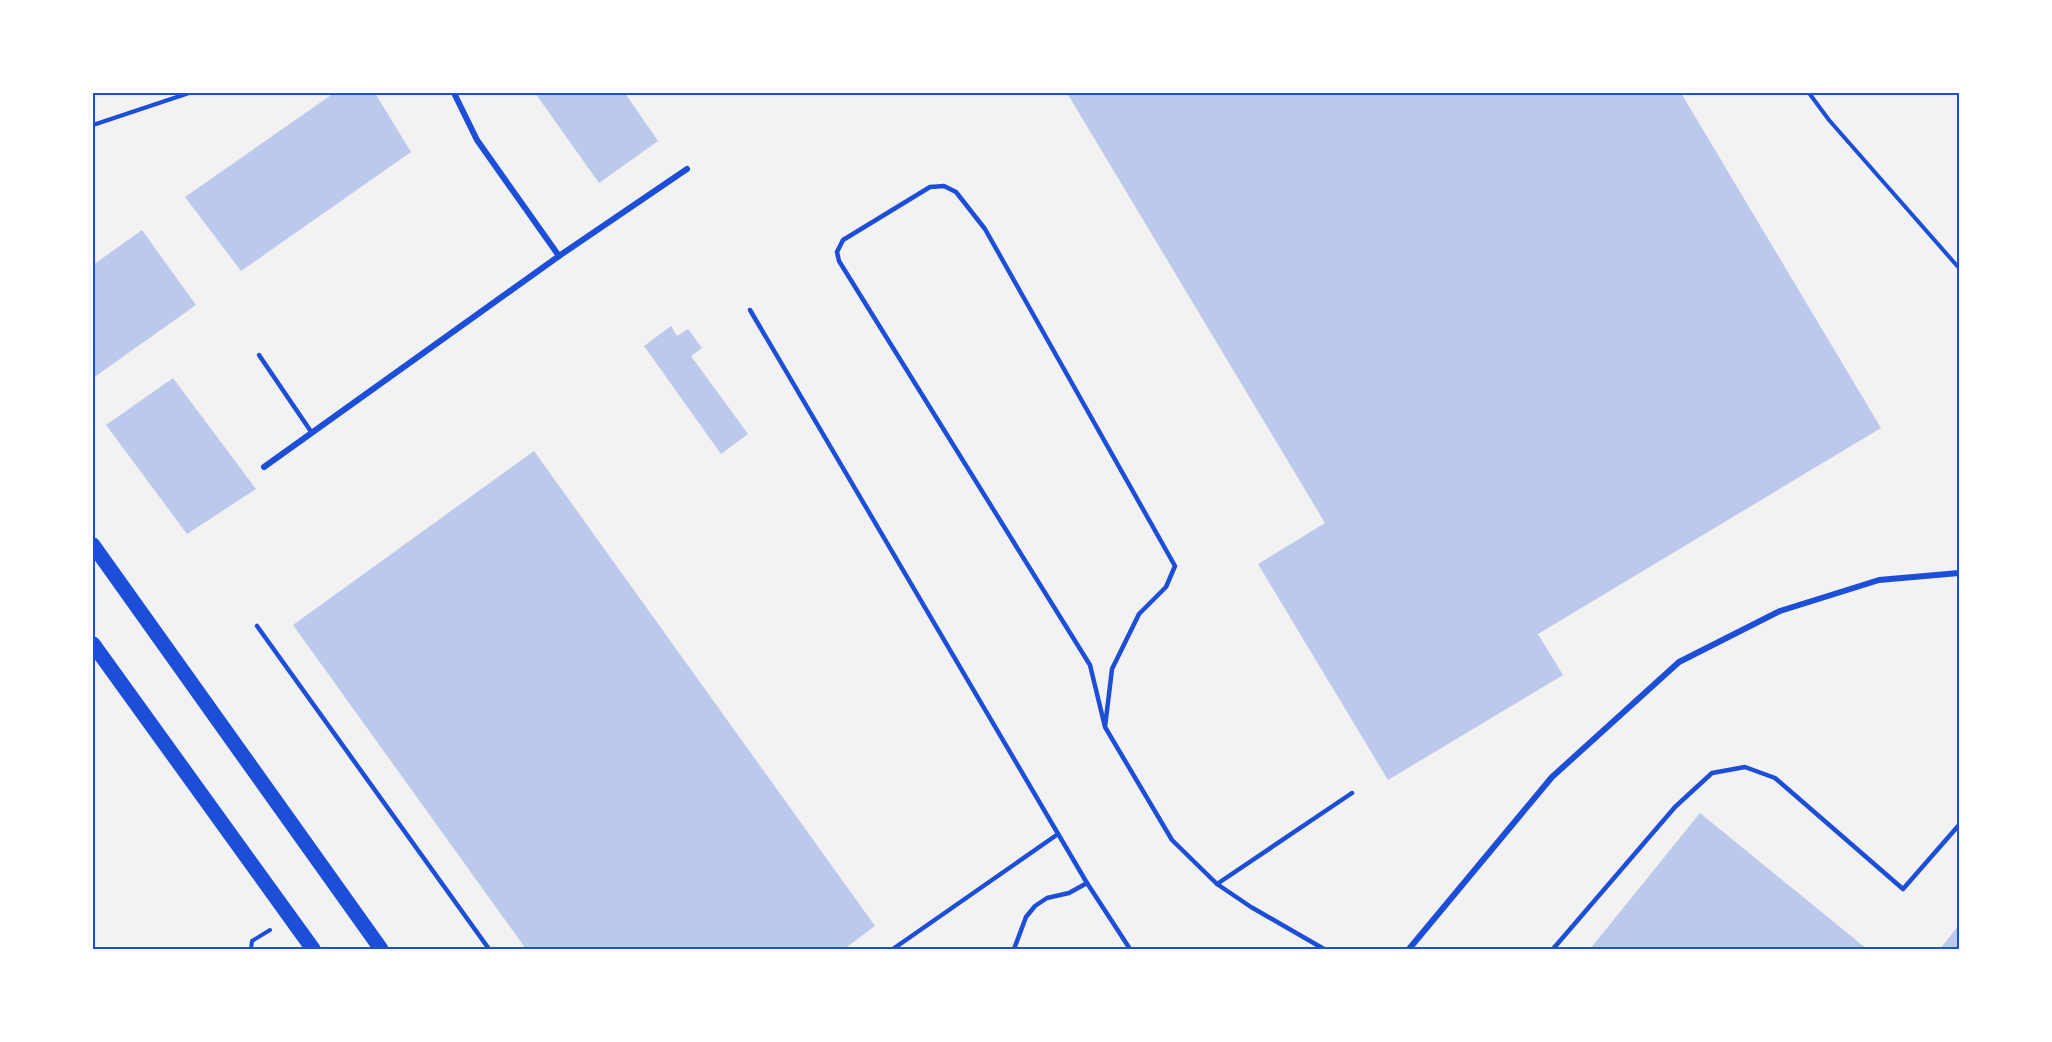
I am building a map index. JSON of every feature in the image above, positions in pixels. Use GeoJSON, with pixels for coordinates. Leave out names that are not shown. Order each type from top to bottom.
{"type":"FeatureCollection","features":[{"type":"Feature","properties":{"kind":"main road"},"geometry":{"type":"LineString","coordinates":[[93,545],[381,949]]}},
{"type":"Feature","properties":{"kind":"main road"},"geometry":{"type":"LineString","coordinates":[[93,644],[313,949]]}},
{"type":"Feature","properties":{"kind":"street"},"geometry":{"type":"LineString","coordinates":[[454,93],[477,140],[559,256]]}},
{"type":"Feature","properties":{"kind":"street"},"geometry":{"type":"LineString","coordinates":[[264,467],[559,256],[687,170]]}},
{"type":"Feature","properties":{"kind":"street"},"geometry":{"type":"LineString","coordinates":[[1410,949],[1552,777],[1679,662],[1780,611],[1879,580],[1959,573]]}},
{"type":"Feature","properties":{"kind":"lane"},"geometry":{"type":"LineString","coordinates":[[1105,727],[1113,669],[1138,614],[1166,588],[1175,566],[985,229],[956,192],[944,186],[930,187],[843,240],[837,252],[839,261],[1090,664],[1105,727],[1172,840],[1217,884],[1251,907],[1324,949]]}},
{"type":"Feature","properties":{"kind":"lane"},"geometry":{"type":"LineString","coordinates":[[750,310],[1087,883],[1130,949]]}},
{"type":"Feature","properties":{"kind":"lane"},"geometry":{"type":"LineString","coordinates":[[259,355],[312,433]]}},
{"type":"Feature","properties":{"kind":"lane"},"geometry":{"type":"LineString","coordinates":[[257,626],[489,949]]}},
{"type":"Feature","properties":{"kind":"lane"},"geometry":{"type":"LineString","coordinates":[[1553,949],[1675,807],[1712,773],[1745,767],[1775,778],[1903,889],[1959,825]]}},
{"type":"Feature","properties":{"kind":"lane"},"geometry":{"type":"LineString","coordinates":[[1217,884],[1352,793]]}},
{"type":"Feature","properties":{"kind":"lane"},"geometry":{"type":"LineString","coordinates":[[893,949],[1058,834]]}},
{"type":"Feature","properties":{"kind":"lane"},"geometry":{"type":"LineString","coordinates":[[1014,949],[1026,917],[1035,906],[1047,898],[1069,893],[1087,883]]}},
{"type":"Feature","properties":{"kind":"path"},"geometry":{"type":"LineString","coordinates":[[93,125],[189,93]]}},
{"type":"Feature","properties":{"kind":"path"},"geometry":{"type":"LineString","coordinates":[[1809,93],[1829,120],[1959,268]]}},
{"type":"Feature","properties":{"kind":"building"},"geometry":{"type":"Polygon","coordinates":[[[334,93],[375,93],[411,152],[241,271],[185,197],[334,93]]]}},
{"type":"Feature","properties":{"kind":"building"},"geometry":{"type":"Polygon","coordinates":[[[535,93],[625,93],[658,141],[599,183],[535,93]]]}},
{"type":"Feature","properties":{"kind":"building"},"geometry":{"type":"Polygon","coordinates":[[[1067,93],[1681,93],[1881,428],[1538,634],[1563,675],[1388,780],[1258,564],[1325,523],[1067,93]]]}},
{"type":"Feature","properties":{"kind":"building"},"geometry":{"type":"Polygon","coordinates":[[[142,230],[196,305],[93,378],[93,265],[142,230]]]}},
{"type":"Feature","properties":{"kind":"building"},"geometry":{"type":"Polygon","coordinates":[[[671,326],[677,336],[688,329],[702,348],[691,356],[748,434],[721,454],[644,346],[671,326]]]}},
{"type":"Feature","properties":{"kind":"building"},"geometry":{"type":"Polygon","coordinates":[[[173,378],[256,489],[187,534],[106,425],[173,378]]]}},
{"type":"Feature","properties":{"kind":"building"},"geometry":{"type":"Polygon","coordinates":[[[534,451],[875,926],[844,949],[526,949],[293,625],[534,451]]]}},
{"type":"Feature","properties":{"kind":"building"},"geometry":{"type":"Polygon","coordinates":[[[1700,813],[1867,949],[1590,949],[1700,813]]]}},
{"type":"Feature","properties":{"kind":"building"},"geometry":{"type":"Polygon","coordinates":[[[1959,925],[1959,949],[1940,949],[1959,925]]]}}]}
